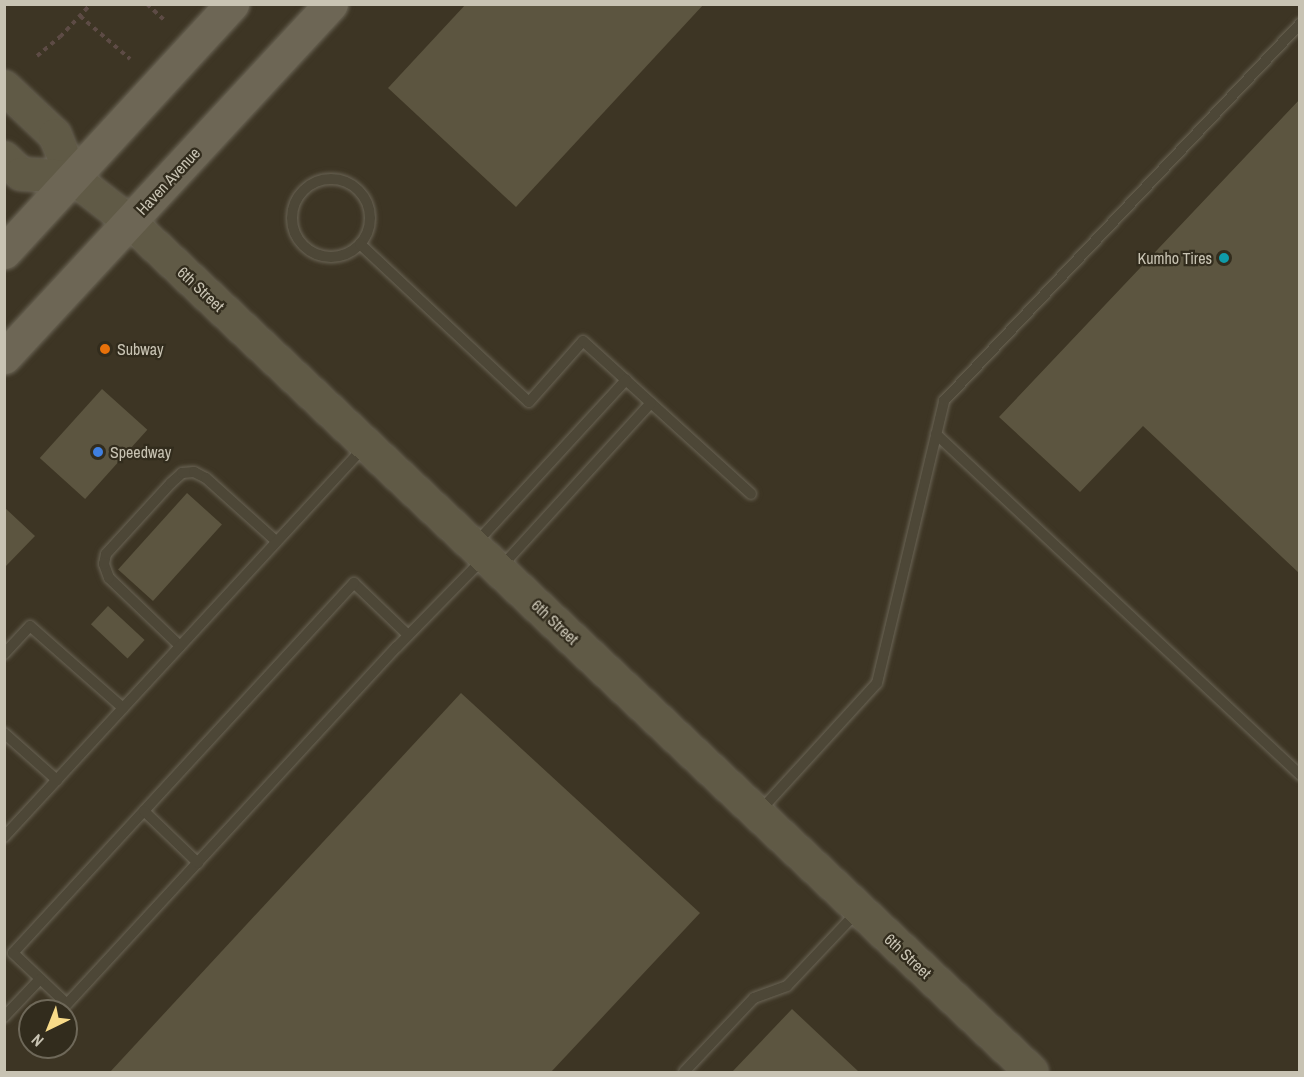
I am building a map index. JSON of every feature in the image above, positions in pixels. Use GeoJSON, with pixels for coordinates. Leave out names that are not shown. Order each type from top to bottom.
{"type":"FeatureCollection","features":[{"type":"Feature","properties":{"kind":"main road"},"geometry":{"type":"LineString","coordinates":[[4,252],[232,4]]}},
{"type":"Feature","properties":{"kind":"main road","name":"Haven Avenue"},"geometry":{"type":"LineString","coordinates":[[4,357],[331,4]]}},
{"type":"Feature","properties":{"kind":"main road"},"geometry":{"type":"LineString","coordinates":[[4,87],[55,135],[72,177]]}},
{"type":"Feature","properties":{"kind":"main road"},"geometry":{"type":"LineString","coordinates":[[4,158],[21,174],[72,177]]}},
{"type":"Feature","properties":{"kind":"main road","name":"6th Street"},"geometry":{"type":"LineString","coordinates":[[72,177],[130,222],[1032,1072]]}},
{"type":"Feature","properties":{"kind":"lane"},"geometry":{"type":"LineString","coordinates":[[758,814],[877,683],[944,401],[1299,24]]}},
{"type":"Feature","properties":{"kind":"lane"},"geometry":{"type":"LineString","coordinates":[[332,179],[345,181],[356,188],[369,209],[370,221],[360,244],[351,251],[327,256],[315,253],[304,246],[292,223],[293,210],[298,197],[307,187],[332,179]]}},
{"type":"Feature","properties":{"kind":"lane"},"geometry":{"type":"LineString","coordinates":[[360,244],[530,402],[584,341],[751,495]]}},
{"type":"Feature","properties":{"kind":"lane"},"geometry":{"type":"LineString","coordinates":[[485,557],[626,380]]}},
{"type":"Feature","properties":{"kind":"lane"},"geometry":{"type":"LineString","coordinates":[[408,635],[354,583],[13,953],[67,1004],[408,635],[485,557],[651,403]]}},
{"type":"Feature","properties":{"kind":"lane"},"geometry":{"type":"LineString","coordinates":[[936,434],[1299,775]]}},
{"type":"Feature","properties":{"kind":"lane"},"geometry":{"type":"LineString","coordinates":[[4,837],[366,445]]}},
{"type":"Feature","properties":{"kind":"lane"},"geometry":{"type":"LineString","coordinates":[[180,646],[109,578],[104,564],[106,554],[171,483],[182,474],[194,472],[206,478],[276,541]]}},
{"type":"Feature","properties":{"kind":"lane"},"geometry":{"type":"LineString","coordinates":[[4,654],[30,626],[123,708]]}},
{"type":"Feature","properties":{"kind":"lane"},"geometry":{"type":"LineString","coordinates":[[4,733],[57,780]]}},
{"type":"Feature","properties":{"kind":"lane"},"geometry":{"type":"LineString","coordinates":[[144,811],[198,863]]}},
{"type":"Feature","properties":{"kind":"lane"},"geometry":{"type":"LineString","coordinates":[[684,1072],[754,998],[787,986],[859,909]]}},
{"type":"Feature","properties":{"kind":"lane"},"geometry":{"type":"LineString","coordinates":[[4,1017],[40,978]]}},
{"type":"Feature","properties":{"kind":"path"},"geometry":{"type":"LineString","coordinates":[[37,56],[91,4]]}},
{"type":"Feature","properties":{"kind":"path"},"geometry":{"type":"LineString","coordinates":[[147,4],[165,21]]}},
{"type":"Feature","properties":{"kind":"path"},"geometry":{"type":"LineString","coordinates":[[80,16],[130,59]]}},
{"type":"Feature","properties":{"kind":"building"},"geometry":{"type":"Polygon","coordinates":[[[466,4],[704,4],[516,207],[388,88],[466,4]]]}},
{"type":"Feature","properties":{"kind":"building","name":"Kumho Tires"},"geometry":{"type":"Polygon","coordinates":[[[1300,99],[1300,574],[1143,426],[1080,492],[999,417],[1300,99]]]}},
{"type":"Feature","properties":{"kind":"building"},"geometry":{"type":"Polygon","coordinates":[[[102,389],[147,430],[85,499],[40,458],[102,389]]]}},
{"type":"Feature","properties":{"kind":"building"},"geometry":{"type":"Polygon","coordinates":[[[187,493],[222,524],[153,601],[118,570],[187,493]]]}},
{"type":"Feature","properties":{"kind":"building"},"geometry":{"type":"Polygon","coordinates":[[[4,507],[35,536],[4,568],[4,507]]]}},
{"type":"Feature","properties":{"kind":"building"},"geometry":{"type":"Polygon","coordinates":[[[108,606],[145,640],[128,658],[91,624],[108,606]]]}},
{"type":"Feature","properties":{"kind":"building"},"geometry":{"type":"Polygon","coordinates":[[[461,693],[700,913],[551,1072],[110,1072],[461,693]]]}},
{"type":"Feature","properties":{"kind":"building"},"geometry":{"type":"Polygon","coordinates":[[[792,1009],[859,1072],[732,1072],[792,1009]]]}},
{"type":"Feature","properties":{"kind":"place","name":"Kumho Tires"},"geometry":{"type":"Point","coordinates":[1224,258]}},
{"type":"Feature","properties":{"kind":"place","name":"Subway"},"geometry":{"type":"Point","coordinates":[105,349]}},
{"type":"Feature","properties":{"kind":"place","name":"Speedway"},"geometry":{"type":"Point","coordinates":[98,452]}}]}
